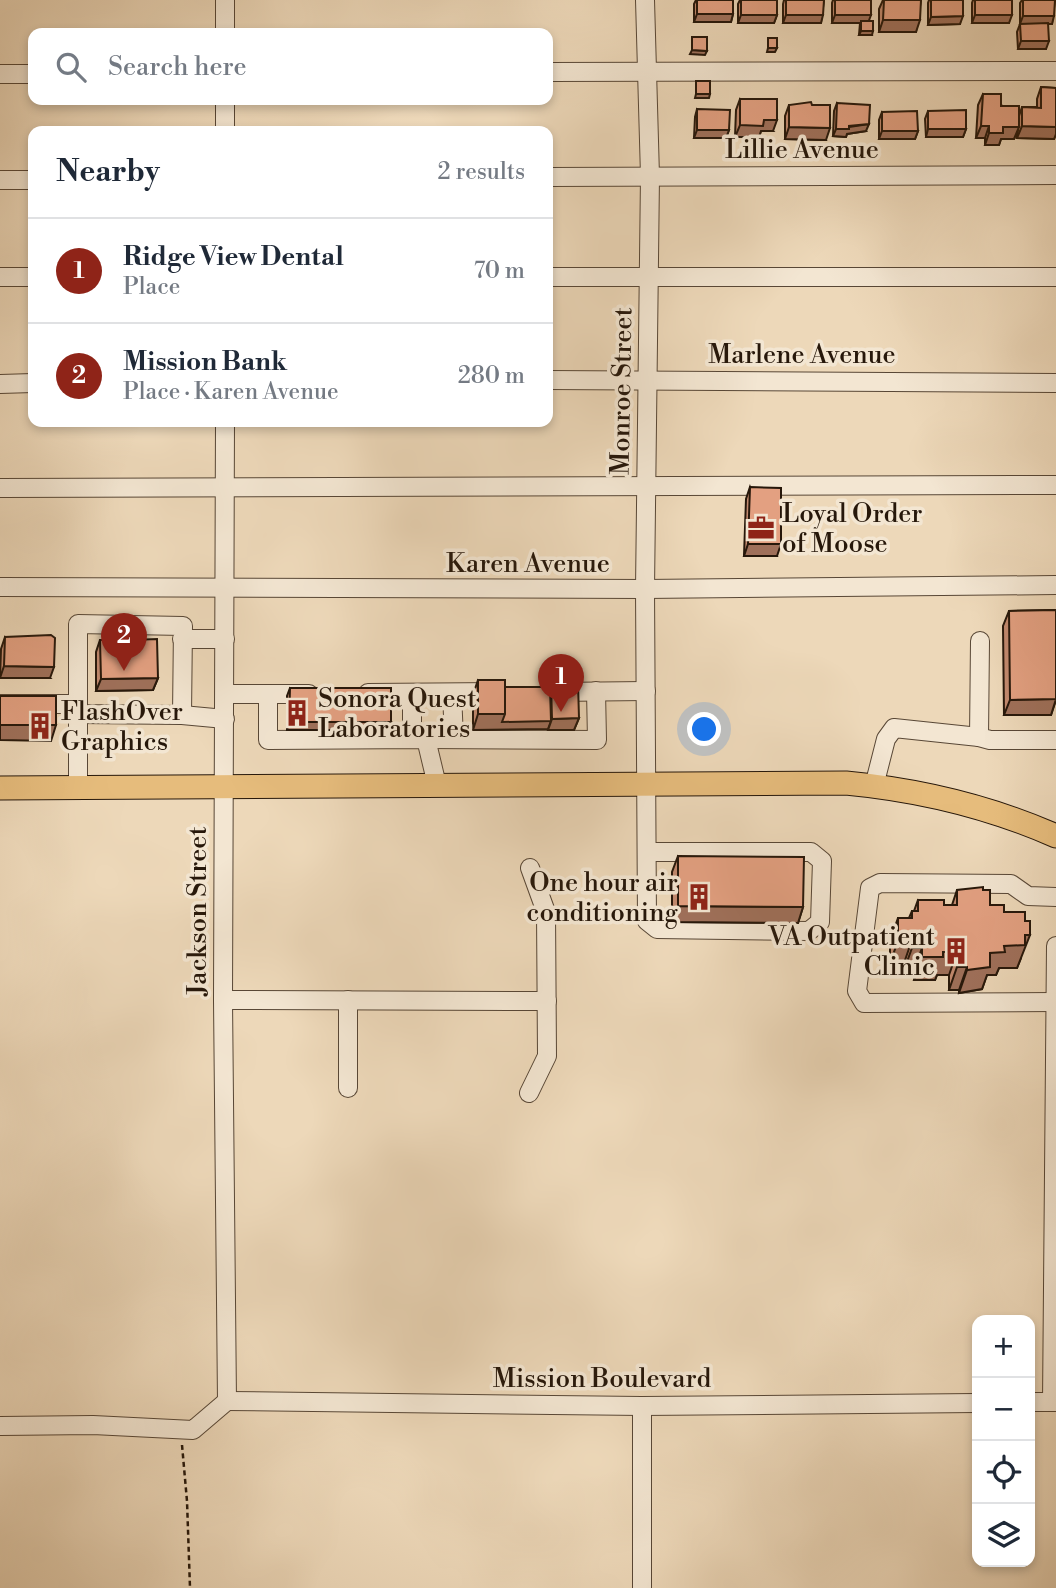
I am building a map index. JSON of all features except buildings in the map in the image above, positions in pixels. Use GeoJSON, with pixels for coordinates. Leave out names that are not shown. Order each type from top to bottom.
{"type":"FeatureCollection","features":[{"type":"Feature","properties":{"kind":"main road"},"geometry":{"type":"LineString","coordinates":[[0,788],[795,781],[874,786],[987,808],[1056,836]]}},
{"type":"Feature","properties":{"kind":"street"},"geometry":{"type":"LineString","coordinates":[[225,0],[225,28]]}},
{"type":"Feature","properties":{"kind":"street","name":"Monroe Street"},"geometry":{"type":"LineString","coordinates":[[645,0],[650,176],[645,589],[647,921],[657,929],[809,931],[820,922],[822,861],[811,852],[647,852]]}},
{"type":"Feature","properties":{"kind":"street"},"geometry":{"type":"LineString","coordinates":[[553,72],[1056,71]]}},
{"type":"Feature","properties":{"kind":"street"},"geometry":{"type":"LineString","coordinates":[[0,74],[28,74]]}},
{"type":"Feature","properties":{"kind":"street"},"geometry":{"type":"LineString","coordinates":[[225,105],[225,126]]}},
{"type":"Feature","properties":{"kind":"street","name":"Lillie Avenue"},"geometry":{"type":"LineString","coordinates":[[553,177],[1056,175]]}},
{"type":"Feature","properties":{"kind":"street"},"geometry":{"type":"LineString","coordinates":[[0,180],[28,180]]}},
{"type":"Feature","properties":{"kind":"street"},"geometry":{"type":"LineString","coordinates":[[0,277],[28,277]]}},
{"type":"Feature","properties":{"kind":"street"},"geometry":{"type":"LineString","coordinates":[[553,277],[1056,277]]}},
{"type":"Feature","properties":{"kind":"street","name":"Marlene Avenue"},"geometry":{"type":"LineString","coordinates":[[553,380],[1056,383]]}},
{"type":"Feature","properties":{"kind":"street"},"geometry":{"type":"LineString","coordinates":[[0,384],[28,383]]}},
{"type":"Feature","properties":{"kind":"street","name":"Jackson Street"},"geometry":{"type":"LineString","coordinates":[[225,427],[223,1000],[227,1401]]}},
{"type":"Feature","properties":{"kind":"street"},"geometry":{"type":"LineString","coordinates":[[0,488],[646,484],[1056,485]]}},
{"type":"Feature","properties":{"kind":"street","name":"Karen Avenue"},"geometry":{"type":"LineString","coordinates":[[0,587],[645,589],[1056,585]]}},
{"type":"Feature","properties":{"kind":"street"},"geometry":{"type":"LineString","coordinates":[[78,788],[78,624],[183,626],[182,715]]}},
{"type":"Feature","properties":{"kind":"street"},"geometry":{"type":"LineString","coordinates":[[182,639],[225,639]]}},
{"type":"Feature","properties":{"kind":"street"},"geometry":{"type":"LineString","coordinates":[[979,737],[980,641]]}},
{"type":"Feature","properties":{"kind":"street"},"geometry":{"type":"LineString","coordinates":[[268,694],[268,740],[597,740],[596,691]]}},
{"type":"Feature","properties":{"kind":"street"},"geometry":{"type":"LineString","coordinates":[[225,694],[646,691]]}},
{"type":"Feature","properties":{"kind":"street"},"geometry":{"type":"LineString","coordinates":[[452,692],[454,739]]}},
{"type":"Feature","properties":{"kind":"street"},"geometry":{"type":"LineString","coordinates":[[412,693],[419,739],[437,785]]}},
{"type":"Feature","properties":{"kind":"street"},"geometry":{"type":"LineString","coordinates":[[0,704],[225,719]]}},
{"type":"Feature","properties":{"kind":"street"},"geometry":{"type":"LineString","coordinates":[[874,786],[886,739],[894,728],[990,740],[1056,740]]}},
{"type":"Feature","properties":{"kind":"street"},"geometry":{"type":"LineString","coordinates":[[529,1093],[547,1056],[546,912],[530,868]]}},
{"type":"Feature","properties":{"kind":"street"},"geometry":{"type":"LineString","coordinates":[[1055,1002],[864,1003],[857,991],[870,888],[880,883],[1012,884],[1028,896],[1056,897]]}},
{"type":"Feature","properties":{"kind":"street"},"geometry":{"type":"LineString","coordinates":[[1035,1402],[1054,1402],[1056,946]]}},
{"type":"Feature","properties":{"kind":"street"},"geometry":{"type":"LineString","coordinates":[[223,1000],[547,1001]]}},
{"type":"Feature","properties":{"kind":"street"},"geometry":{"type":"LineString","coordinates":[[348,1000],[348,1088]]}},
{"type":"Feature","properties":{"kind":"street"},"geometry":{"type":"LineString","coordinates":[[0,1426],[93,1424],[192,1430],[227,1401]]}},
{"type":"Feature","properties":{"kind":"street","name":"Mission Boulevard"},"geometry":{"type":"LineString","coordinates":[[227,1401],[642,1406],[972,1403]]}},
{"type":"Feature","properties":{"kind":"street"},"geometry":{"type":"LineString","coordinates":[[642,1406],[642,1588]]}},
{"type":"Feature","properties":{"kind":"path"},"geometry":{"type":"LineString","coordinates":[[180,1430],[187,1501],[190,1588]]}},
{"type":"Feature","properties":{"kind":"place","name":"Loyal Order of Moose"},"geometry":{"type":"Point","coordinates":[761,528]}},
{"type":"Feature","properties":{"kind":"place","name":"Mission Bank"},"geometry":{"type":"Point","coordinates":[124,671]}},
{"type":"Feature","properties":{"kind":"place","name":"Ridge View Dental"},"geometry":{"type":"Point","coordinates":[561,712]}},
{"type":"Feature","properties":{"kind":"place","name":"Sonora Quest Laboratories"},"geometry":{"type":"Point","coordinates":[297,713]}},
{"type":"Feature","properties":{"kind":"place","name":"FlashOver Graphics"},"geometry":{"type":"Point","coordinates":[40,726]}},
{"type":"Feature","properties":{"kind":"place","name":"One hour air conditioning"},"geometry":{"type":"Point","coordinates":[699,897]}},
{"type":"Feature","properties":{"kind":"place","name":"VA Outpatient Clinic"},"geometry":{"type":"Point","coordinates":[956,951]}}]}
